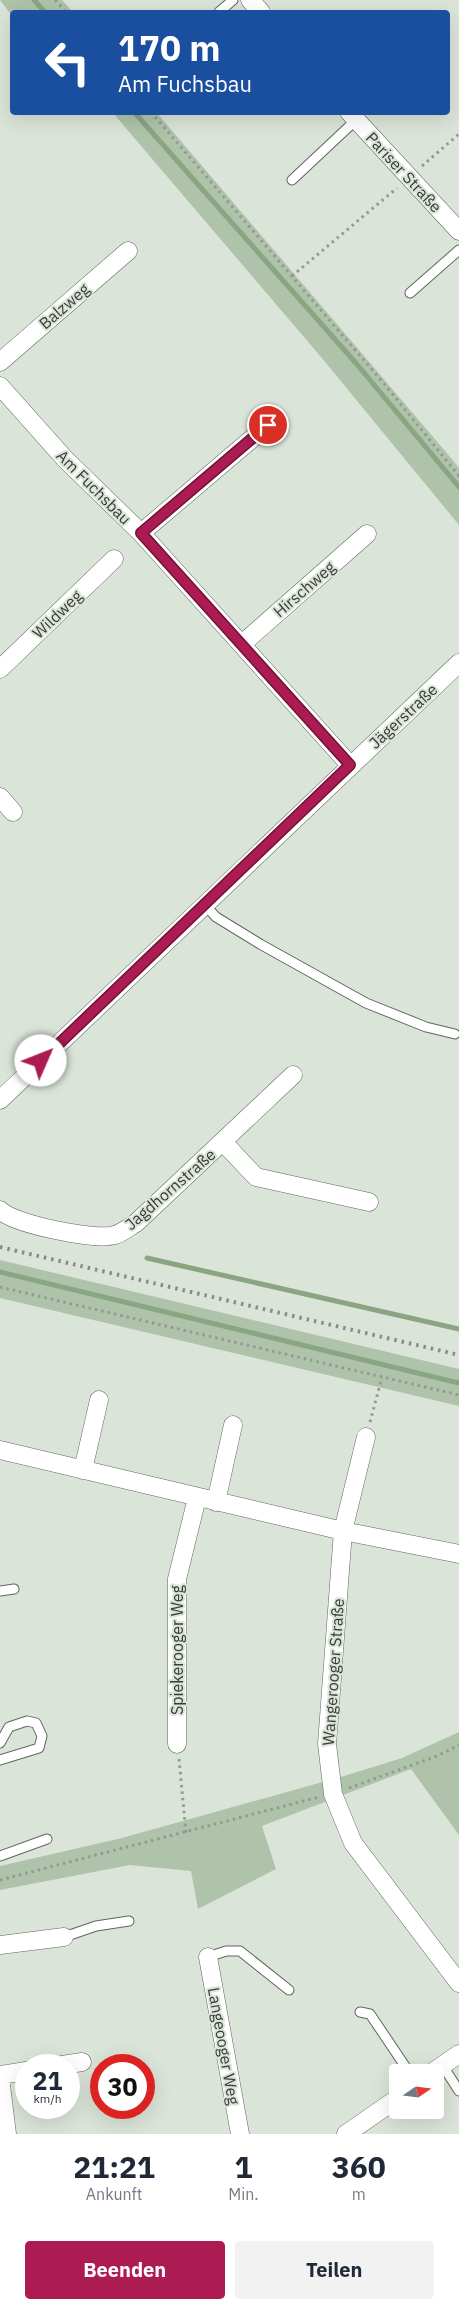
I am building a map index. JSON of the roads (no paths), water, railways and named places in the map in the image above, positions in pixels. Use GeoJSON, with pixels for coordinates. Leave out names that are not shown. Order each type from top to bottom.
{"type":"FeatureCollection","features":[{"type":"Feature","properties":{"kind":"street"},"geometry":{"type":"LineString","coordinates":[[250,0],[259,10]]}},
{"type":"Feature","properties":{"kind":"street","name":"Pariser Straße"},"geometry":{"type":"LineString","coordinates":[[353,116],[459,231]]}},
{"type":"Feature","properties":{"kind":"street","name":"Balzweg"},"geometry":{"type":"LineString","coordinates":[[0,362],[128,251]]}},
{"type":"Feature","properties":{"kind":"street","name":"Am Fuchsbau"},"geometry":{"type":"LineString","coordinates":[[0,386],[65,459],[141,533],[350,765]]}},
{"type":"Feature","properties":{"kind":"street"},"geometry":{"type":"LineString","coordinates":[[141,533],[268,425]]}},
{"type":"Feature","properties":{"kind":"street","name":"Hirschweg"},"geometry":{"type":"LineString","coordinates":[[242,644],[367,534]]}},
{"type":"Feature","properties":{"kind":"street","name":"Wildweg"},"geometry":{"type":"LineString","coordinates":[[1,667],[114,559]]}},
{"type":"Feature","properties":{"kind":"street","name":"Jägerstraße"},"geometry":{"type":"LineString","coordinates":[[0,1100],[459,663]]}},
{"type":"Feature","properties":{"kind":"street"},"geometry":{"type":"LineString","coordinates":[[0,797],[13,812]]}},
{"type":"Feature","properties":{"kind":"street","name":"Jagdhornstraße"},"geometry":{"type":"LineString","coordinates":[[0,1210],[5,1215],[44,1227],[93,1237],[116,1235],[136,1223],[293,1075]]}},
{"type":"Feature","properties":{"kind":"street","name":"Jagdhornstraße"},"geometry":{"type":"LineString","coordinates":[[223,1142],[256,1177],[369,1202]]}},
{"type":"Feature","properties":{"kind":"street"},"geometry":{"type":"LineString","coordinates":[[83,1470],[99,1400]]}},
{"type":"Feature","properties":{"kind":"street"},"geometry":{"type":"LineString","coordinates":[[216,1502],[233,1425]]}},
{"type":"Feature","properties":{"kind":"street","name":"Wangerooger Straße"},"geometry":{"type":"LineString","coordinates":[[366,1437],[343,1531],[327,1744],[333,1794],[353,1842],[459,1983]]}},
{"type":"Feature","properties":{"kind":"street"},"geometry":{"type":"LineString","coordinates":[[0,1450],[343,1531],[459,1554]]}},
{"type":"Feature","properties":{"kind":"street","name":"Spiekerooger Weg"},"geometry":{"type":"LineString","coordinates":[[177,1744],[177,1579],[198,1498]]}},
{"type":"Feature","properties":{"kind":"street"},"geometry":{"type":"LineString","coordinates":[[0,1945],[64,1937]]}},
{"type":"Feature","properties":{"kind":"street","name":"Langeooger Weg"},"geometry":{"type":"LineString","coordinates":[[208,1957],[240,2134]]}},
{"type":"Feature","properties":{"kind":"street"},"geometry":{"type":"LineString","coordinates":[[444,2065],[459,2054]]}},
{"type":"Feature","properties":{"kind":"street"},"geometry":{"type":"LineString","coordinates":[[7,2134],[0,2076],[15,2073]]}},
{"type":"Feature","properties":{"kind":"street"},"geometry":{"type":"LineString","coordinates":[[346,2134],[389,2104]]}},
{"type":"Feature","properties":{"kind":"lane"},"geometry":{"type":"LineString","coordinates":[[221,10],[233,0]]}},
{"type":"Feature","properties":{"kind":"lane"},"geometry":{"type":"LineString","coordinates":[[292,180],[353,116]]}},
{"type":"Feature","properties":{"kind":"lane"},"geometry":{"type":"LineString","coordinates":[[410,293],[459,250]]}},
{"type":"Feature","properties":{"kind":"lane"},"geometry":{"type":"LineString","coordinates":[[204,904],[216,917],[253,940],[366,1003],[426,1027],[455,1034]]}},
{"type":"Feature","properties":{"kind":"lane"},"geometry":{"type":"LineString","coordinates":[[0,1591],[14,1589]]}},
{"type":"Feature","properties":{"kind":"lane"},"geometry":{"type":"LineString","coordinates":[[0,1743],[9,1727],[27,1721],[36,1723],[42,1736],[39,1748],[0,1760]]}},
{"type":"Feature","properties":{"kind":"lane"},"geometry":{"type":"LineString","coordinates":[[0,1856],[47,1839]]}},
{"type":"Feature","properties":{"kind":"lane"},"geometry":{"type":"LineString","coordinates":[[64,1937],[96,1926],[129,1921]]}},
{"type":"Feature","properties":{"kind":"lane"},"geometry":{"type":"LineString","coordinates":[[208,1957],[226,1951],[240,1951],[289,1990]]}},
{"type":"Feature","properties":{"kind":"lane"},"geometry":{"type":"LineString","coordinates":[[360,2012],[370,2014],[403,2064]]}},
{"type":"Feature","properties":{"kind":"lane"},"geometry":{"type":"LineString","coordinates":[[444,2075],[459,2091]]}},
{"type":"Feature","properties":{"kind":"waterway"},"geometry":{"type":"LineString","coordinates":[[34,0],[43,10]]}},
{"type":"Feature","properties":{"kind":"waterway"},"geometry":{"type":"LineString","coordinates":[[137,115],[355,362],[459,487]]}},
{"type":"Feature","properties":{"kind":"waterway"},"geometry":{"type":"LineString","coordinates":[[147,1258],[459,1329]]}},
{"type":"Feature","properties":{"kind":"waterway"},"geometry":{"type":"LineString","coordinates":[[0,1272],[459,1383]]}},
{"type":"Feature","properties":{"kind":"railway"},"geometry":{"type":"LineString","coordinates":[[0,1247],[459,1355]]}}]}
